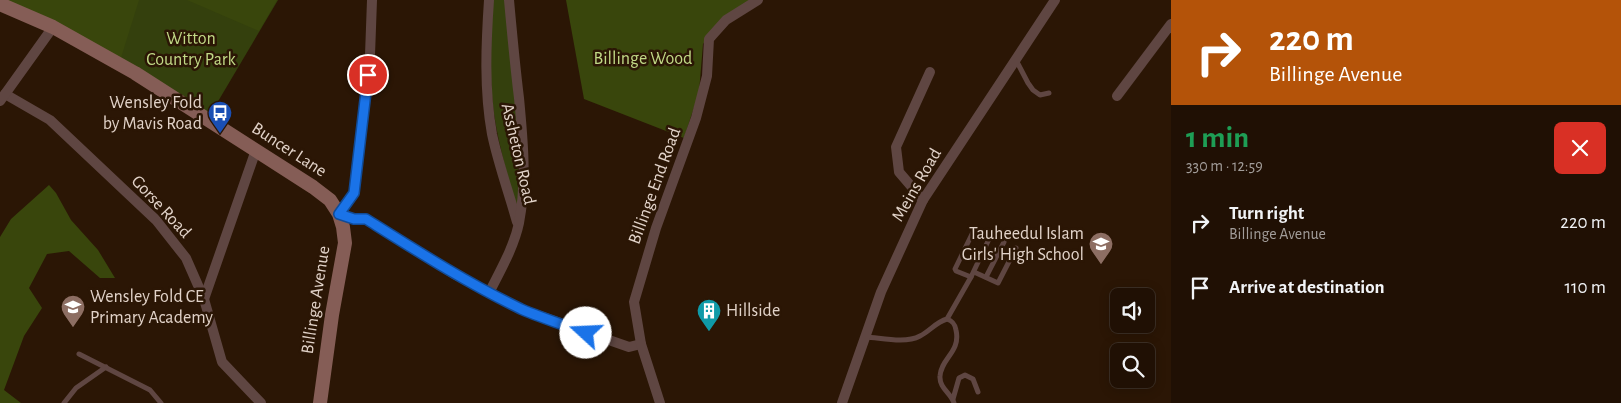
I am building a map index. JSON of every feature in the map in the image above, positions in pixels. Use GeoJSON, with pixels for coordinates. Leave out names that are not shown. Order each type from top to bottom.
{"type":"FeatureCollection","features":[{"type":"Feature","properties":{"kind":"main road","name":"Buncer Lane"},"geometry":{"type":"LineString","coordinates":[[0,4],[53,27],[135,73],[313,187],[330,200],[339,214]]}},
{"type":"Feature","properties":{"kind":"main road","name":"Billinge Avenue"},"geometry":{"type":"LineString","coordinates":[[320,403],[332,315],[345,243],[339,214]]}},
{"type":"Feature","properties":{"kind":"street"},"geometry":{"type":"LineString","coordinates":[[372,0],[370,55],[354,193],[339,214],[354,219],[366,219],[454,274],[523,310],[629,347],[641,344]]}},
{"type":"Feature","properties":{"kind":"street","name":"Assheton Road"},"geometry":{"type":"LineString","coordinates":[[489,0],[486,83],[492,134],[518,226]]}},
{"type":"Feature","properties":{"kind":"street","name":"Assheton Road"},"geometry":{"type":"LineString","coordinates":[[489,293],[505,261],[518,226],[524,171],[509,0]]}},
{"type":"Feature","properties":{"kind":"street","name":"Billinge End Road"},"geometry":{"type":"LineString","coordinates":[[660,403],[641,344],[634,302],[656,228],[696,118],[707,76],[709,39],[726,20],[758,0]]}},
{"type":"Feature","properties":{"kind":"street","name":"Meins Road"},"geometry":{"type":"LineString","coordinates":[[842,403],[881,292],[922,200],[1055,0]]}},
{"type":"Feature","properties":{"kind":"street"},"geometry":{"type":"LineString","coordinates":[[1118,96],[1171,24]]}},
{"type":"Feature","properties":{"kind":"street"},"geometry":{"type":"LineString","coordinates":[[2,97],[53,27]]}},
{"type":"Feature","properties":{"kind":"street"},"geometry":{"type":"LineString","coordinates":[[922,200],[900,172],[896,147],[930,72]]}},
{"type":"Feature","properties":{"kind":"street","name":"Gorse Road"},"geometry":{"type":"LineString","coordinates":[[2,97],[50,120],[156,220],[186,258],[204,299],[222,362],[261,403]]}},
{"type":"Feature","properties":{"kind":"street"},"geometry":{"type":"LineString","coordinates":[[204,299],[256,150]]}},
{"type":"Feature","properties":{"kind":"lane"},"geometry":{"type":"LineString","coordinates":[[1016,59],[1033,90],[1040,95],[1049,92]]}},
{"type":"Feature","properties":{"kind":"lane"},"geometry":{"type":"LineString","coordinates":[[974,230],[955,269],[956,271],[986,277],[998,283],[1016,248]]}},
{"type":"Feature","properties":{"kind":"lane"},"geometry":{"type":"LineString","coordinates":[[866,337],[918,338],[941,321],[947,319],[973,274],[990,237]]}},
{"type":"Feature","properties":{"kind":"lane"},"geometry":{"type":"LineString","coordinates":[[986,277],[1004,242]]}},
{"type":"Feature","properties":{"kind":"lane"},"geometry":{"type":"LineString","coordinates":[[947,319],[955,324],[956,342],[952,354],[944,365],[940,378],[941,385],[953,401]]}},
{"type":"Feature","properties":{"kind":"lane"},"geometry":{"type":"LineString","coordinates":[[79,354],[150,390],[161,403]]}},
{"type":"Feature","properties":{"kind":"lane"},"geometry":{"type":"LineString","coordinates":[[64,403],[76,388],[106,367]]}},
{"type":"Feature","properties":{"kind":"lane"},"geometry":{"type":"LineString","coordinates":[[953,401],[959,378],[965,375],[973,379],[978,392]]}},
{"type":"Feature","properties":{"kind":"green space","name":"Witton Country Park"},"geometry":{"type":"Polygon","coordinates":[[[0,0],[278,0],[207,120],[0,0]]]}},
{"type":"Feature","properties":{"kind":"green space"},"geometry":{"type":"Polygon","coordinates":[[[0,0],[139,0],[119,64],[0,0]]]}},
{"type":"Feature","properties":{"kind":"green space"},"geometry":{"type":"Polygon","coordinates":[[[187,0],[277,0],[259,31],[187,0]]]}},
{"type":"Feature","properties":{"kind":"green space"},"geometry":{"type":"Polygon","coordinates":[[[493,0],[505,0],[517,129],[519,181],[518,207],[516,208],[493,110],[491,63],[493,0]]]}},
{"type":"Feature","properties":{"kind":"green space","name":"Billinge Wood"},"geometry":{"type":"Polygon","coordinates":[[[566,0],[752,0],[714,29],[703,44],[699,92],[684,138],[584,99],[566,0]]]}},
{"type":"Feature","properties":{"kind":"green space"},"geometry":{"type":"Polygon","coordinates":[[[49,185],[56,193],[71,220],[98,250],[115,278],[100,278],[69,251],[47,254],[29,288],[42,308],[24,336],[4,390],[21,403],[0,403],[0,237],[11,219],[49,185]]]}},
{"type":"Feature","properties":{"kind":"place","name":"Wensley Fold by Mavis Road"},"geometry":{"type":"Point","coordinates":[220,134]}},
{"type":"Feature","properties":{"kind":"place","name":"Tauheedul Islam Girls' High School"},"geometry":{"type":"Point","coordinates":[1101,265]}},
{"type":"Feature","properties":{"kind":"place","name":"Wensley Fold CE Primary Academy"},"geometry":{"type":"Point","coordinates":[73,328]}},
{"type":"Feature","properties":{"kind":"place","name":"Hillside"},"geometry":{"type":"Point","coordinates":[709,332]}},
{"type":"Feature","properties":{"kind":"route"},"geometry":{"type":"LineString","coordinates":[[368,75],[354,193],[339,214],[354,219],[366,219],[454,274],[489,293],[523,310],[586,333]]}}]}
